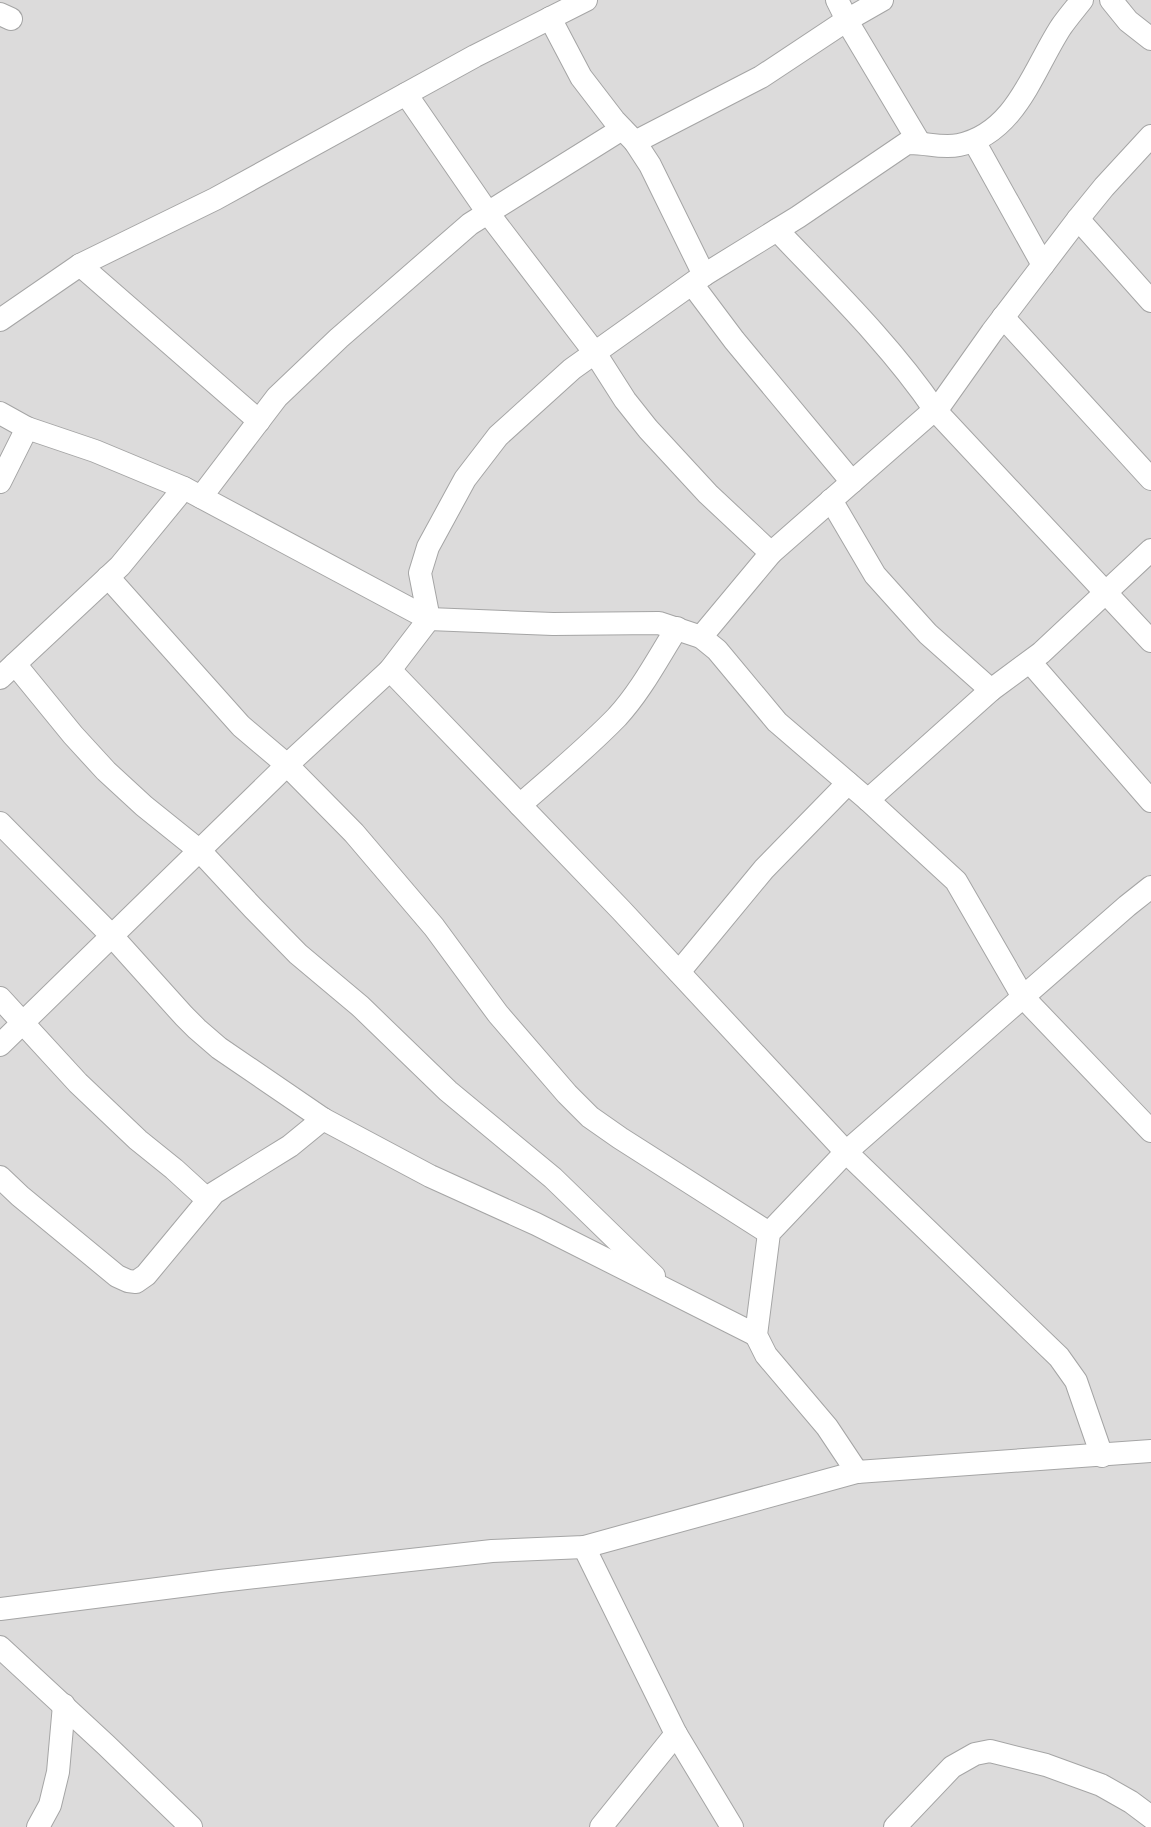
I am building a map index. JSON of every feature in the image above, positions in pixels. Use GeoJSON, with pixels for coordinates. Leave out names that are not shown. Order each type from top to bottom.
{"type":"FeatureCollection","features":[{"type":"Feature","properties":{"kind":"street"},"geometry":{"type":"LineString","coordinates":[[0,320],[80,265],[215,199],[475,56],[586,0]]}},
{"type":"Feature","properties":{"kind":"street"},"geometry":{"type":"LineString","coordinates":[[837,0],[847,20],[919,142]]}},
{"type":"Feature","properties":{"kind":"street"},"geometry":{"type":"LineString","coordinates":[[669,1291],[553,1178],[448,1091],[360,1006],[298,954],[200,851],[144,806],[106,771],[73,735],[8,671],[120,566],[192,493],[259,421],[277,397],[339,338],[470,224],[629,136],[760,77],[847,20],[882,0]]}},
{"type":"Feature","properties":{"kind":"street"},"geometry":{"type":"LineString","coordinates":[[0,1045],[288,765],[390,670],[429,619],[420,573],[428,547],[465,479],[498,436],[572,369],[698,279],[777,230],[907,143],[919,142],[938,146],[957,146],[974,141],[990,133],[1015,108],[1062,26],[1082,0]]}},
{"type":"Feature","properties":{"kind":"street"},"geometry":{"type":"LineString","coordinates":[[1112,0],[1128,22],[1151,39]]}},
{"type":"Feature","properties":{"kind":"street"},"geometry":{"type":"LineString","coordinates":[[550,18],[581,77],[629,136],[650,165],[698,279],[734,340],[852,482]]}},
{"type":"Feature","properties":{"kind":"street"},"geometry":{"type":"LineString","coordinates":[[406,94],[488,213],[595,353],[625,400],[648,430],[708,494],[771,553]]}},
{"type":"Feature","properties":{"kind":"street"},"geometry":{"type":"LineString","coordinates":[[701,637],[771,553],[941,404],[1003,317],[1078,219],[1104,187],[1151,136]]}},
{"type":"Feature","properties":{"kind":"street"},"geometry":{"type":"LineString","coordinates":[[974,141],[1043,265]]}},
{"type":"Feature","properties":{"kind":"street"},"geometry":{"type":"LineString","coordinates":[[1078,219],[1151,301]]}},
{"type":"Feature","properties":{"kind":"street"},"geometry":{"type":"LineString","coordinates":[[777,230],[890,352],[913,379],[935,410],[1151,641]]}},
{"type":"Feature","properties":{"kind":"street"},"geometry":{"type":"LineString","coordinates":[[80,265],[259,421]]}},
{"type":"Feature","properties":{"kind":"street"},"geometry":{"type":"LineString","coordinates":[[1003,317],[1151,479]]}},
{"type":"Feature","properties":{"kind":"street"},"geometry":{"type":"LineString","coordinates":[[0,413],[27,428],[95,451],[192,493],[429,619],[552,624],[659,623],[701,637],[716,650],[777,722],[868,800],[956,881],[1023,997],[1151,1131]]}},
{"type":"Feature","properties":{"kind":"street"},"geometry":{"type":"LineString","coordinates":[[0,482],[27,428]]}},
{"type":"Feature","properties":{"kind":"street"},"geometry":{"type":"LineString","coordinates":[[831,500],[875,575],[928,634],[991,690]]}},
{"type":"Feature","properties":{"kind":"street"},"geometry":{"type":"LineString","coordinates":[[868,800],[991,690],[1030,662],[1151,550]]}},
{"type":"Feature","properties":{"kind":"street"},"geometry":{"type":"LineString","coordinates":[[108,577],[241,726],[288,765],[354,833],[434,928],[498,1014],[567,1094],[586,1112],[646,1156],[770,1232]]}},
{"type":"Feature","properties":{"kind":"street"},"geometry":{"type":"LineString","coordinates":[[520,805],[588,745],[618,716],[638,690],[677,628]]}},
{"type":"Feature","properties":{"kind":"street"},"geometry":{"type":"LineString","coordinates":[[1030,662],[1151,801]]}},
{"type":"Feature","properties":{"kind":"street"},"geometry":{"type":"LineString","coordinates":[[390,670],[679,972],[846,1152],[1059,1357],[1076,1381],[1102,1456]]}},
{"type":"Feature","properties":{"kind":"street"},"geometry":{"type":"LineString","coordinates":[[679,972],[764,869],[848,783]]}},
{"type":"Feature","properties":{"kind":"street"},"geometry":{"type":"LineString","coordinates":[[0,823],[112,936],[184,1016],[219,1048],[323,1119],[430,1176],[536,1224],[756,1335]]}},
{"type":"Feature","properties":{"kind":"street"},"geometry":{"type":"LineString","coordinates":[[857,1472],[827,1427],[766,1355],[756,1335],[770,1232],[846,1152],[1151,887]]}},
{"type":"Feature","properties":{"kind":"street"},"geometry":{"type":"LineString","coordinates":[[0,998],[78,1083],[138,1140],[174,1169],[208,1200]]}},
{"type":"Feature","properties":{"kind":"street"},"geometry":{"type":"LineString","coordinates":[[0,1177],[20,1196],[117,1276],[128,1281],[136,1282],[146,1275],[214,1193],[290,1146],[323,1119]]}},
{"type":"Feature","properties":{"kind":"street"},"geometry":{"type":"LineString","coordinates":[[0,1609],[220,1581],[484,1552],[584,1547],[857,1472],[1102,1456],[1151,1451]]}},
{"type":"Feature","properties":{"kind":"street"},"geometry":{"type":"LineString","coordinates":[[584,1547],[676,1734],[732,1827]]}},
{"type":"Feature","properties":{"kind":"street"},"geometry":{"type":"LineString","coordinates":[[0,1647],[190,1827]]}},
{"type":"Feature","properties":{"kind":"street"},"geometry":{"type":"LineString","coordinates":[[38,1827],[50,1805],[58,1772],[64,1706]]}},
{"type":"Feature","properties":{"kind":"street"},"geometry":{"type":"LineString","coordinates":[[601,1827],[676,1734]]}},
{"type":"Feature","properties":{"kind":"street"},"geometry":{"type":"LineString","coordinates":[[895,1827],[952,1767],[975,1754],[990,1751],[1046,1765],[1101,1785],[1131,1802],[1151,1817]]}},
{"type":"Feature","properties":{"kind":"shaded area"},"geometry":{"type":"Polygon","coordinates":[[[0,0],[1151,0],[1151,1827],[0,1827],[0,0]]]}}]}
